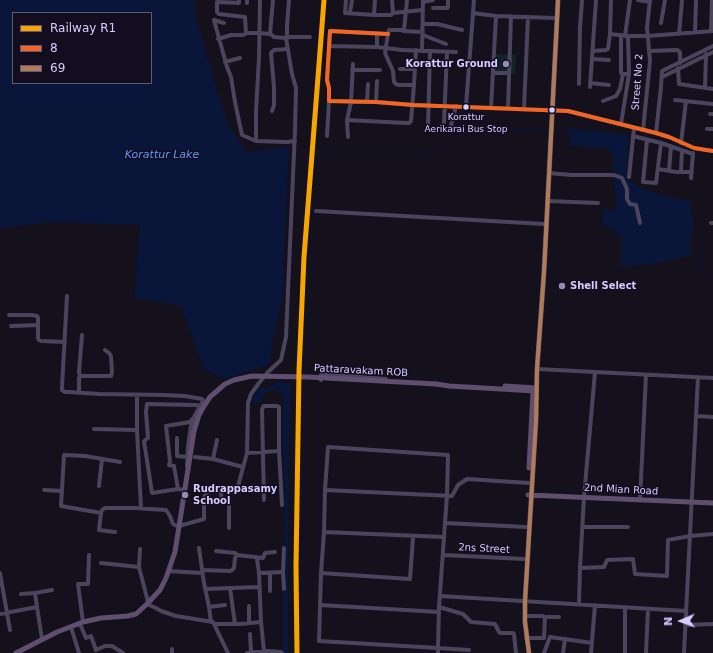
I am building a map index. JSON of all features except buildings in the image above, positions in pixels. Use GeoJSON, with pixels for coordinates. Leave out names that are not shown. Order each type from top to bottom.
{"type":"FeatureCollection","features":[{"type":"Feature","properties":{"kind":"main road"},"geometry":{"type":"LineString","coordinates":[[552,110],[557,0]]}},
{"type":"Feature","properties":{"kind":"main road"},"geometry":{"type":"LineString","coordinates":[[527,653],[522,621],[536,420],[535,389],[552,110],[557,0]]}},
{"type":"Feature","properties":{"kind":"main road"},"geometry":{"type":"LineString","coordinates":[[527,653],[523,601],[524,559],[530,495],[529,483],[542,268],[548,201],[550,137]]}},
{"type":"Feature","properties":{"kind":"main road","name":"Pattaravakam ROB"},"geometry":{"type":"LineString","coordinates":[[19,652],[42,639],[81,623],[101,618],[136,614],[160,590],[175,552],[182,501],[181,490],[187,476],[194,432],[199,415],[210,397],[225,384],[234,380],[252,376],[315,377],[535,389]]}},
{"type":"Feature","properties":{"kind":"main road","name":"2nd Mian Road"},"geometry":{"type":"LineString","coordinates":[[530,495],[713,503]]}},
{"type":"Feature","properties":{"kind":"street"},"geometry":{"type":"LineString","coordinates":[[239,0],[238,4],[218,2],[217,12],[219,14],[245,18],[246,33]]}},
{"type":"Feature","properties":{"kind":"street"},"geometry":{"type":"LineString","coordinates":[[256,141],[260,0]]}},
{"type":"Feature","properties":{"kind":"street"},"geometry":{"type":"LineString","coordinates":[[270,34],[273,0]]}},
{"type":"Feature","properties":{"kind":"street"},"geometry":{"type":"LineString","coordinates":[[115,532],[99,530],[102,510],[105,508],[166,510],[173,524],[179,526],[204,519],[204,497],[208,491],[222,490],[238,486],[244,467],[246,453],[248,403],[251,394],[268,372],[281,360],[286,336],[295,141],[296,88],[292,74],[287,38],[289,0]]}},
{"type":"Feature","properties":{"kind":"street"},"geometry":{"type":"LineString","coordinates":[[346,0],[345,13],[350,12],[374,15],[391,15],[393,13],[422,10]]}},
{"type":"Feature","properties":{"kind":"street"},"geometry":{"type":"LineString","coordinates":[[350,12],[352,0]]}},
{"type":"Feature","properties":{"kind":"street"},"geometry":{"type":"LineString","coordinates":[[374,0],[374,15]]}},
{"type":"Feature","properties":{"kind":"street"},"geometry":{"type":"LineString","coordinates":[[392,0],[393,13]]}},
{"type":"Feature","properties":{"kind":"street"},"geometry":{"type":"LineString","coordinates":[[403,31],[405,29],[407,0]]}},
{"type":"Feature","properties":{"kind":"street"},"geometry":{"type":"LineString","coordinates":[[422,51],[423,1],[433,0]]}},
{"type":"Feature","properties":{"kind":"street"},"geometry":{"type":"LineString","coordinates":[[433,8],[447,8],[448,0]]}},
{"type":"Feature","properties":{"kind":"street"},"geometry":{"type":"LineString","coordinates":[[465,107],[474,0]]}},
{"type":"Feature","properties":{"kind":"street"},"geometry":{"type":"LineString","coordinates":[[579,84],[582,0]]}},
{"type":"Feature","properties":{"kind":"street"},"geometry":{"type":"LineString","coordinates":[[596,0],[590,85],[609,85]]}},
{"type":"Feature","properties":{"kind":"street"},"geometry":{"type":"LineString","coordinates":[[593,51],[607,50],[610,34],[611,0]]}},
{"type":"Feature","properties":{"kind":"street"},"geometry":{"type":"LineString","coordinates":[[603,101],[616,96],[620,89],[623,74],[621,74],[621,72],[630,0]]}},
{"type":"Feature","properties":{"kind":"street"},"geometry":{"type":"LineString","coordinates":[[638,0],[650,1]]}},
{"type":"Feature","properties":{"kind":"street"},"geometry":{"type":"LineString","coordinates":[[661,23],[664,0]]}},
{"type":"Feature","properties":{"kind":"street"},"geometry":{"type":"LineString","coordinates":[[610,34],[648,36],[712,31],[712,0]]}},
{"type":"Feature","properties":{"kind":"street","name":"Street No 2"},"geometry":{"type":"LineString","coordinates":[[642,130],[650,61],[647,28],[650,1]]}},
{"type":"Feature","properties":{"kind":"street"},"geometry":{"type":"LineString","coordinates":[[679,34],[682,1]]}},
{"type":"Feature","properties":{"kind":"street"},"geometry":{"type":"LineString","coordinates":[[694,32],[696,1]]}},
{"type":"Feature","properties":{"kind":"street"},"geometry":{"type":"LineString","coordinates":[[473,14],[556,18]]}},
{"type":"Feature","properties":{"kind":"street"},"geometry":{"type":"LineString","coordinates":[[491,108],[496,16]]}},
{"type":"Feature","properties":{"kind":"street"},"geometry":{"type":"LineString","coordinates":[[508,108],[511,16]]}},
{"type":"Feature","properties":{"kind":"street"},"geometry":{"type":"LineString","coordinates":[[524,109],[528,17]]}},
{"type":"Feature","properties":{"kind":"street"},"geometry":{"type":"LineString","coordinates":[[224,23],[214,20],[218,39],[231,77],[242,135],[256,141],[295,141]]}},
{"type":"Feature","properties":{"kind":"street"},"geometry":{"type":"LineString","coordinates":[[423,24],[437,24],[462,30]]}},
{"type":"Feature","properties":{"kind":"street"},"geometry":{"type":"LineString","coordinates":[[414,85],[398,85],[394,82],[393,71],[389,60],[386,57],[389,30],[423,34],[446,44]]}},
{"type":"Feature","properties":{"kind":"street"},"geometry":{"type":"LineString","coordinates":[[327,136],[330,101],[327,80],[330,31],[388,34]]}},
{"type":"Feature","properties":{"kind":"street"},"geometry":{"type":"LineString","coordinates":[[218,39],[231,35],[243,35],[246,33],[270,34],[274,37],[310,38]]}},
{"type":"Feature","properties":{"kind":"street"},"geometry":{"type":"LineString","coordinates":[[377,34],[377,47]]}},
{"type":"Feature","properties":{"kind":"street"},"geometry":{"type":"LineString","coordinates":[[621,124],[629,74],[625,35]]}},
{"type":"Feature","properties":{"kind":"street"},"geometry":{"type":"LineString","coordinates":[[329,46],[377,47],[456,52]]}},
{"type":"Feature","properties":{"kind":"street"},"geometry":{"type":"LineString","coordinates":[[679,65],[703,50],[713,46]]}},
{"type":"Feature","properties":{"kind":"street"},"geometry":{"type":"LineString","coordinates":[[272,111],[274,105],[274,87],[271,53],[274,50],[288,49]]}},
{"type":"Feature","properties":{"kind":"street"},"geometry":{"type":"LineString","coordinates":[[348,120],[411,122],[416,50]]}},
{"type":"Feature","properties":{"kind":"street"},"geometry":{"type":"LineString","coordinates":[[703,50],[706,55],[705,88]]}},
{"type":"Feature","properties":{"kind":"street"},"geometry":{"type":"LineString","coordinates":[[428,127],[430,51]]}},
{"type":"Feature","properties":{"kind":"street"},"geometry":{"type":"LineString","coordinates":[[649,51],[679,51],[680,84],[713,89]]}},
{"type":"Feature","properties":{"kind":"street"},"geometry":{"type":"LineString","coordinates":[[444,123],[447,52]]}},
{"type":"Feature","properties":{"kind":"street"},"geometry":{"type":"LineString","coordinates":[[656,133],[662,71],[713,52]]}},
{"type":"Feature","properties":{"kind":"street"},"geometry":{"type":"LineString","coordinates":[[225,62],[240,58]]}},
{"type":"Feature","properties":{"kind":"street"},"geometry":{"type":"LineString","coordinates":[[592,59],[609,60]]}},
{"type":"Feature","properties":{"kind":"street"},"geometry":{"type":"LineString","coordinates":[[348,137],[353,64]]}},
{"type":"Feature","properties":{"kind":"street"},"geometry":{"type":"LineString","coordinates":[[400,69],[415,69]]}},
{"type":"Feature","properties":{"kind":"street"},"geometry":{"type":"LineString","coordinates":[[352,70],[380,70]]}},
{"type":"Feature","properties":{"kind":"street"},"geometry":{"type":"LineString","coordinates":[[493,73],[509,73]]}},
{"type":"Feature","properties":{"kind":"street"},"geometry":{"type":"LineString","coordinates":[[623,74],[629,74]]}},
{"type":"Feature","properties":{"kind":"street"},"geometry":{"type":"LineString","coordinates":[[376,81],[376,102]]}},
{"type":"Feature","properties":{"kind":"street"},"geometry":{"type":"LineString","coordinates":[[367,102],[368,84]]}},
{"type":"Feature","properties":{"kind":"street"},"geometry":{"type":"LineString","coordinates":[[675,100],[713,104]]}},
{"type":"Feature","properties":{"kind":"street"},"geometry":{"type":"LineString","coordinates":[[330,101],[568,111],[656,133],[694,148],[713,151]]}},
{"type":"Feature","properties":{"kind":"street"},"geometry":{"type":"LineString","coordinates":[[681,143],[686,101]]}},
{"type":"Feature","properties":{"kind":"street"},"geometry":{"type":"LineString","coordinates":[[451,126],[456,106]]}},
{"type":"Feature","properties":{"kind":"street"},"geometry":{"type":"LineString","coordinates":[[629,177],[634,128]]}},
{"type":"Feature","properties":{"kind":"street"},"geometry":{"type":"LineString","coordinates":[[707,129],[713,129]]}},
{"type":"Feature","properties":{"kind":"street"},"geometry":{"type":"LineString","coordinates":[[633,136],[661,143],[693,154]]}},
{"type":"Feature","properties":{"kind":"street"},"geometry":{"type":"LineString","coordinates":[[648,140],[643,182],[656,183],[661,143]]}},
{"type":"Feature","properties":{"kind":"street"},"geometry":{"type":"LineString","coordinates":[[669,171],[671,146]]}},
{"type":"Feature","properties":{"kind":"street"},"geometry":{"type":"LineString","coordinates":[[691,178],[694,148]]}},
{"type":"Feature","properties":{"kind":"street"},"geometry":{"type":"LineString","coordinates":[[681,171],[682,150]]}},
{"type":"Feature","properties":{"kind":"street"},"geometry":{"type":"LineString","coordinates":[[658,169],[692,172]]}},
{"type":"Feature","properties":{"kind":"street"},"geometry":{"type":"LineString","coordinates":[[549,173],[571,175],[614,175],[622,178],[627,190],[627,199],[630,204],[636,205],[640,223]]}},
{"type":"Feature","properties":{"kind":"street"},"geometry":{"type":"LineString","coordinates":[[548,201],[598,203]]}},
{"type":"Feature","properties":{"kind":"street"},"geometry":{"type":"LineString","coordinates":[[316,211],[545,224]]}},
{"type":"Feature","properties":{"kind":"street"},"geometry":{"type":"LineString","coordinates":[[67,296],[62,390],[65,392],[79,393],[164,395],[202,398],[203,400],[198,406],[190,422],[166,426],[170,461],[169,465],[174,466],[181,490],[152,493],[144,441],[148,438],[146,412],[147,404],[198,406]]}},
{"type":"Feature","properties":{"kind":"street"},"geometry":{"type":"LineString","coordinates":[[9,315],[35,315],[38,318],[39,340],[64,342]]}},
{"type":"Feature","properties":{"kind":"street"},"geometry":{"type":"LineString","coordinates":[[11,326],[38,325]]}},
{"type":"Feature","properties":{"kind":"street"},"geometry":{"type":"LineString","coordinates":[[79,393],[82,335]]}},
{"type":"Feature","properties":{"kind":"street"},"geometry":{"type":"LineString","coordinates":[[80,376],[111,376],[111,357],[105,350]]}},
{"type":"Feature","properties":{"kind":"street"},"geometry":{"type":"LineString","coordinates":[[537,369],[713,378]]}},
{"type":"Feature","properties":{"kind":"street"},"geometry":{"type":"LineString","coordinates":[[579,604],[584,497],[594,372]]}},
{"type":"Feature","properties":{"kind":"street"},"geometry":{"type":"LineString","coordinates":[[323,374],[449,385],[322,380],[320,379],[320,376],[323,374]]}},
{"type":"Feature","properties":{"kind":"street"},"geometry":{"type":"LineString","coordinates":[[640,500],[646,375]]}},
{"type":"Feature","properties":{"kind":"street"},"geometry":{"type":"LineString","coordinates":[[684,653],[698,377]]}},
{"type":"Feature","properties":{"kind":"street"},"geometry":{"type":"LineString","coordinates":[[137,395],[136,430],[141,508]]}},
{"type":"Feature","properties":{"kind":"street"},"geometry":{"type":"LineString","coordinates":[[187,476],[187,457],[191,426],[198,406]]}},
{"type":"Feature","properties":{"kind":"street"},"geometry":{"type":"LineString","coordinates":[[264,500],[262,410],[264,406],[277,406],[279,407],[279,451],[282,506]]}},
{"type":"Feature","properties":{"kind":"street"},"geometry":{"type":"LineString","coordinates":[[696,416],[713,417]]}},
{"type":"Feature","properties":{"kind":"street"},"geometry":{"type":"LineString","coordinates":[[94,430],[136,430]]}},
{"type":"Feature","properties":{"kind":"street"},"geometry":{"type":"LineString","coordinates":[[178,438],[177,456],[187,457]]}},
{"type":"Feature","properties":{"kind":"street"},"geometry":{"type":"LineString","coordinates":[[213,459],[216,440]]}},
{"type":"Feature","properties":{"kind":"street"},"geometry":{"type":"LineString","coordinates":[[438,651],[448,455],[328,447],[319,641],[438,651],[469,650]]}},
{"type":"Feature","properties":{"kind":"street"},"geometry":{"type":"LineString","coordinates":[[246,453],[279,451]]}},
{"type":"Feature","properties":{"kind":"street"},"geometry":{"type":"LineString","coordinates":[[101,514],[61,506],[64,455],[120,462]]}},
{"type":"Feature","properties":{"kind":"street"},"geometry":{"type":"LineString","coordinates":[[195,457],[213,459],[244,467]]}},
{"type":"Feature","properties":{"kind":"street"},"geometry":{"type":"LineString","coordinates":[[100,486],[102,459]]}},
{"type":"Feature","properties":{"kind":"street"},"geometry":{"type":"LineString","coordinates":[[325,490],[452,496],[458,485],[467,479],[529,483]]}},
{"type":"Feature","properties":{"kind":"street"},"geometry":{"type":"LineString","coordinates":[[44,490],[62,491]]}},
{"type":"Feature","properties":{"kind":"street"},"geometry":{"type":"LineString","coordinates":[[222,490],[222,502],[229,502],[228,528]]}},
{"type":"Feature","properties":{"kind":"street"},"geometry":{"type":"LineString","coordinates":[[445,523],[526,527]]}},
{"type":"Feature","properties":{"kind":"street"},"geometry":{"type":"LineString","coordinates":[[583,527],[628,527]]}},
{"type":"Feature","properties":{"kind":"street"},"geometry":{"type":"LineString","coordinates":[[324,532],[444,537]]}},
{"type":"Feature","properties":{"kind":"street"},"geometry":{"type":"LineString","coordinates":[[580,568],[604,567],[607,560],[633,559],[635,574],[667,576],[668,540],[713,534]]}},
{"type":"Feature","properties":{"kind":"street"},"geometry":{"type":"LineString","coordinates":[[321,573],[410,579],[413,536]]}},
{"type":"Feature","properties":{"kind":"street"},"geometry":{"type":"LineString","coordinates":[[199,548],[212,623],[228,653]]}},
{"type":"Feature","properties":{"kind":"street"},"geometry":{"type":"LineString","coordinates":[[284,548],[284,589]]}},
{"type":"Feature","properties":{"kind":"street"},"geometry":{"type":"LineString","coordinates":[[140,549],[139,567],[147,603],[176,616],[212,623],[235,624],[261,622]]}},
{"type":"Feature","properties":{"kind":"street"},"geometry":{"type":"LineString","coordinates":[[216,551],[263,558],[265,553],[275,552]]}},
{"type":"Feature","properties":{"kind":"street"},"geometry":{"type":"LineString","coordinates":[[89,555],[88,584],[78,584],[81,623],[86,638],[91,636],[97,651],[105,646],[112,646],[123,653]]}},
{"type":"Feature","properties":{"kind":"street"},"geometry":{"type":"LineString","coordinates":[[168,571],[230,571],[234,568],[237,555]]}},
{"type":"Feature","properties":{"kind":"street","name":"2ns Street"},"geometry":{"type":"LineString","coordinates":[[444,555],[524,559]]}},
{"type":"Feature","properties":{"kind":"street"},"geometry":{"type":"LineString","coordinates":[[257,559],[264,651]]}},
{"type":"Feature","properties":{"kind":"street"},"geometry":{"type":"LineString","coordinates":[[101,563],[139,567]]}},
{"type":"Feature","properties":{"kind":"street"},"geometry":{"type":"LineString","coordinates":[[258,573],[283,572]]}},
{"type":"Feature","properties":{"kind":"street"},"geometry":{"type":"LineString","coordinates":[[0,573],[10,630]]}},
{"type":"Feature","properties":{"kind":"street"},"geometry":{"type":"LineString","coordinates":[[270,573],[270,591]]}},
{"type":"Feature","properties":{"kind":"street"},"geometry":{"type":"LineString","coordinates":[[205,589],[259,587]]}},
{"type":"Feature","properties":{"kind":"street"},"geometry":{"type":"LineString","coordinates":[[230,588],[235,624]]}},
{"type":"Feature","properties":{"kind":"street"},"geometry":{"type":"LineString","coordinates":[[21,594],[52,590]]}},
{"type":"Feature","properties":{"kind":"street"},"geometry":{"type":"LineString","coordinates":[[35,592],[42,639]]}},
{"type":"Feature","properties":{"kind":"street"},"geometry":{"type":"LineString","coordinates":[[440,596],[686,611]]}},
{"type":"Feature","properties":{"kind":"street"},"geometry":{"type":"LineString","coordinates":[[320,605],[439,610],[463,614],[471,622],[495,624],[500,633],[513,633],[516,653]]}},
{"type":"Feature","properties":{"kind":"street"},"geometry":{"type":"LineString","coordinates":[[591,653],[595,605]]}},
{"type":"Feature","properties":{"kind":"street"},"geometry":{"type":"LineString","coordinates":[[210,607],[225,606]]}},
{"type":"Feature","properties":{"kind":"street"},"geometry":{"type":"LineString","coordinates":[[249,606],[249,623]]}},
{"type":"Feature","properties":{"kind":"street"},"geometry":{"type":"LineString","coordinates":[[0,614],[37,607]]}},
{"type":"Feature","properties":{"kind":"street"},"geometry":{"type":"LineString","coordinates":[[625,607],[625,653]]}},
{"type":"Feature","properties":{"kind":"street"},"geometry":{"type":"LineString","coordinates":[[646,653],[648,608]]}},
{"type":"Feature","properties":{"kind":"street"},"geometry":{"type":"LineString","coordinates":[[524,616],[559,617]]}},
{"type":"Feature","properties":{"kind":"street"},"geometry":{"type":"LineString","coordinates":[[526,638],[544,638],[544,617]]}},
{"type":"Feature","properties":{"kind":"street"},"geometry":{"type":"LineString","coordinates":[[686,625],[713,624]]}},
{"type":"Feature","properties":{"kind":"street"},"geometry":{"type":"LineString","coordinates":[[71,627],[79,653]]}},
{"type":"Feature","properties":{"kind":"street"},"geometry":{"type":"LineString","coordinates":[[250,634],[249,653],[268,651],[282,653]]}},
{"type":"Feature","properties":{"kind":"street"},"geometry":{"type":"LineString","coordinates":[[544,653],[550,637],[592,643]]}},
{"type":"Feature","properties":{"kind":"street"},"geometry":{"type":"LineString","coordinates":[[563,653],[565,639]]}},
{"type":"Feature","properties":{"kind":"green space","name":"Korattur Ground"},"geometry":{"type":"Polygon","coordinates":[[[496,54],[516,55],[515,74],[495,73],[496,54]]]}},
{"type":"Feature","properties":{"kind":"water","name":"Korattur Lake"},"geometry":{"type":"Polygon","coordinates":[[[0,0],[194,0],[196,20],[226,120],[246,152],[289,147],[282,302],[273,338],[270,364],[224,379],[204,369],[181,306],[134,298],[140,225],[52,222],[0,228],[0,0]]]}},
{"type":"Feature","properties":{"kind":"water"},"geometry":{"type":"Polygon","coordinates":[[[569,128],[628,135],[627,180],[643,189],[690,201],[694,226],[690,239],[690,256],[656,263],[622,267],[621,236],[603,224],[602,210],[616,210],[613,156],[608,149],[570,145],[569,128]]]}},
{"type":"Feature","properties":{"kind":"water"},"geometry":{"type":"Polygon","coordinates":[[[280,380],[291,385],[289,441],[288,653],[283,653],[283,592],[285,588],[286,558],[284,534],[283,397],[280,392],[276,390],[265,392],[261,402],[252,403],[260,387],[264,387],[266,389],[270,388],[280,380]]]}},
{"type":"Feature","properties":{"kind":"waterway"},"geometry":{"type":"LineString","coordinates":[[462,105],[470,0]]}},
{"type":"Feature","properties":{"kind":"waterway"},"geometry":{"type":"LineString","coordinates":[[460,134],[462,108]]}},
{"type":"Feature","properties":{"kind":"waterway"},"geometry":{"type":"LineString","coordinates":[[305,375],[306,329],[316,149],[335,152],[433,154],[460,134],[535,129],[549,130]]}},
{"type":"Feature","properties":{"kind":"waterway"},"geometry":{"type":"LineString","coordinates":[[554,131],[569,132]]}},
{"type":"Feature","properties":{"kind":"waterway"},"geometry":{"type":"LineString","coordinates":[[295,149],[300,148]]}},
{"type":"Feature","properties":{"kind":"waterway"},"geometry":{"type":"LineString","coordinates":[[690,250],[701,252],[705,278]]}},
{"type":"Feature","properties":{"kind":"waterway"},"geometry":{"type":"LineString","coordinates":[[304,383],[304,621],[306,653]]}},
{"type":"Feature","properties":{"kind":"rail line","name":"R1"},"geometry":{"type":"LineString","coordinates":[[297,653],[296,567],[299,371],[304,257],[324,0]]}},
{"type":"Feature","properties":{"kind":"transit line","name":"69"},"geometry":{"type":"LineString","coordinates":[[529,653],[525,622],[525,601],[558,0]]}},
{"type":"Feature","properties":{"kind":"transit line","name":"8"},"geometry":{"type":"LineString","coordinates":[[388,34],[330,31],[327,80],[329,88],[329,101],[568,111],[656,133],[694,148],[713,151]]}},
{"type":"Feature","properties":{"kind":"place","name":"Korattur Ground"},"geometry":{"type":"Point","coordinates":[506,64]}},
{"type":"Feature","properties":{"kind":"place","name":"Korattur Aerikarai Bus Stop"},"geometry":{"type":"Point","coordinates":[466,107]}},
{"type":"Feature","properties":{"kind":"place","name":"Shell Select"},"geometry":{"type":"Point","coordinates":[562,286]}},
{"type":"Feature","properties":{"kind":"place","name":"Rudrappasamy School"},"geometry":{"type":"Point","coordinates":[185,495]}}]}
